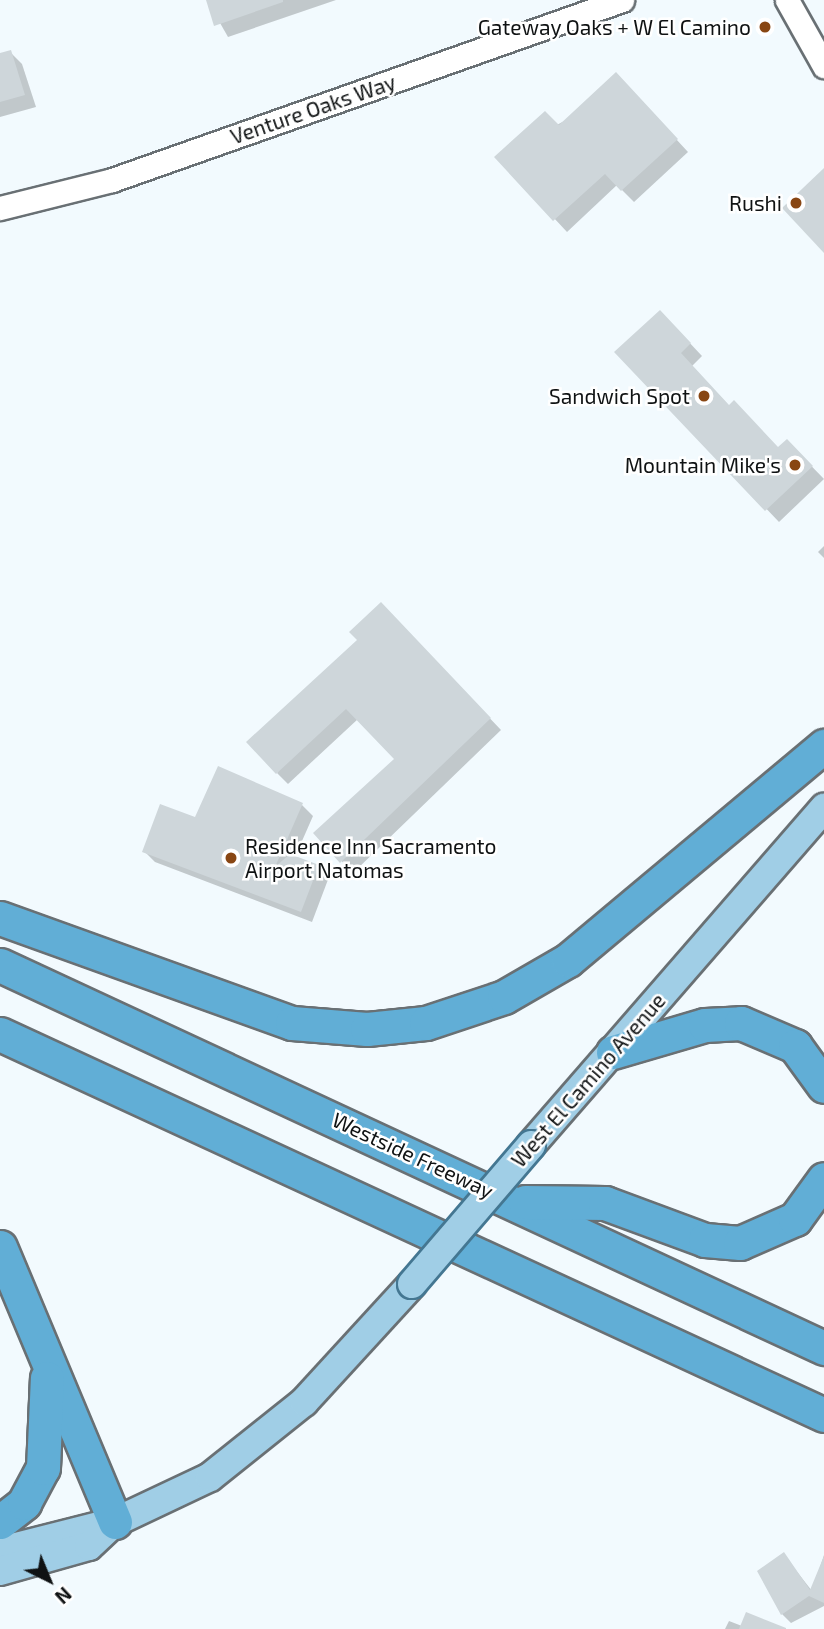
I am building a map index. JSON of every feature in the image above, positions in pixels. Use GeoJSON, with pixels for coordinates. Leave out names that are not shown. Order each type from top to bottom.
{"type":"FeatureCollection","features":[{"type":"Feature","properties":{"kind":"highway"},"geometry":{"type":"LineString","coordinates":[[0,918],[267,1017],[329,1028],[426,1023],[504,997],[568,960],[824,746]]}},
{"type":"Feature","properties":{"kind":"highway","name":"Westside Freeway"},"geometry":{"type":"LineString","coordinates":[[0,965],[515,1202],[824,1348]]}},
{"type":"Feature","properties":{"kind":"highway"},"geometry":{"type":"LineString","coordinates":[[613,1052],[705,1025],[741,1023],[795,1046],[824,1086]]}},
{"type":"Feature","properties":{"kind":"highway"},"geometry":{"type":"LineString","coordinates":[[0,1034],[824,1415]]}},
{"type":"Feature","properties":{"kind":"highway"},"geometry":{"type":"LineString","coordinates":[[515,1202],[605,1203],[705,1240],[740,1243],[795,1219],[824,1179]]}},
{"type":"Feature","properties":{"kind":"highway"},"geometry":{"type":"LineString","coordinates":[[0,1247],[47,1365],[115,1522]]}},
{"type":"Feature","properties":{"kind":"highway"},"geometry":{"type":"LineString","coordinates":[[0,1522],[24,1503],[43,1468],[47,1365]]}},
{"type":"Feature","properties":{"kind":"main road","name":"West El Camino Avenue"},"geometry":{"type":"LineString","coordinates":[[0,1551],[115,1522],[243,1454],[334,1373],[824,808]]}},
{"type":"Feature","properties":{"kind":"main road","name":"West El Camino Avenue"},"geometry":{"type":"LineString","coordinates":[[0,1571],[89,1546],[115,1522]]}},
{"type":"Feature","properties":{"kind":"street","name":"Venture Oaks Way"},"geometry":{"type":"LineString","coordinates":[[0,208],[112,180],[622,0]]}},
{"type":"Feature","properties":{"kind":"street"},"geometry":{"type":"LineString","coordinates":[[787,0],[824,66]]}},
{"type":"Feature","properties":{"kind":"building"},"geometry":{"type":"Polygon","coordinates":[[[206,0],[283,0],[283,2],[214,26],[206,0]]]}},
{"type":"Feature","properties":{"kind":"building"},"geometry":{"type":"Polygon","coordinates":[[[11,50],[25,95],[0,102],[0,53],[11,50]]]}},
{"type":"Feature","properties":{"kind":"building"},"geometry":{"type":"Polygon","coordinates":[[[616,72],[678,139],[621,191],[605,174],[553,221],[494,157],[545,111],[559,125],[616,72]]]}},
{"type":"Feature","properties":{"kind":"building"},"geometry":{"type":"Polygon","coordinates":[[[824,168],[824,253],[782,208],[824,168]]]}},
{"type":"Feature","properties":{"kind":"building"},"geometry":{"type":"Polygon","coordinates":[[[660,310],[691,343],[681,353],[729,405],[734,400],[778,447],[787,439],[813,466],[765,511],[614,352],[660,310]]]}},
{"type":"Feature","properties":{"kind":"building"},"geometry":{"type":"Polygon","coordinates":[[[381,602],[491,718],[340,863],[313,833],[394,759],[346,709],[276,774],[246,742],[357,640],[349,632],[381,602]]]}},
{"type":"Feature","properties":{"kind":"building","name":"Residence Inn Sacramento Airport Natomas"},"geometry":{"type":"Polygon","coordinates":[[[218,766],[303,803],[275,867],[290,854],[319,865],[301,912],[142,852],[160,804],[195,817],[218,766]]]}},
{"type":"Feature","properties":{"kind":"building"},"geometry":{"type":"Polygon","coordinates":[[[784,1552],[810,1590],[824,1556],[824,1603],[809,1596],[781,1615],[757,1571],[784,1552]]]}},
{"type":"Feature","properties":{"kind":"building"},"geometry":{"type":"Polygon","coordinates":[[[746,1612],[786,1628],[786,1629],[739,1629],[746,1612]]]}},
{"type":"Feature","properties":{"kind":"place","name":"Gateway Oaks + W El Camino"},"geometry":{"type":"Point","coordinates":[765,27]}},
{"type":"Feature","properties":{"kind":"place","name":"Rushi"},"geometry":{"type":"Point","coordinates":[796,203]}},
{"type":"Feature","properties":{"kind":"place","name":"Sandwich Spot"},"geometry":{"type":"Point","coordinates":[704,396]}},
{"type":"Feature","properties":{"kind":"place","name":"Mountain Mike's"},"geometry":{"type":"Point","coordinates":[795,465]}},
{"type":"Feature","properties":{"kind":"place","name":"Residence Inn Sacramento Airport Natomas"},"geometry":{"type":"Point","coordinates":[231,858]}}]}
